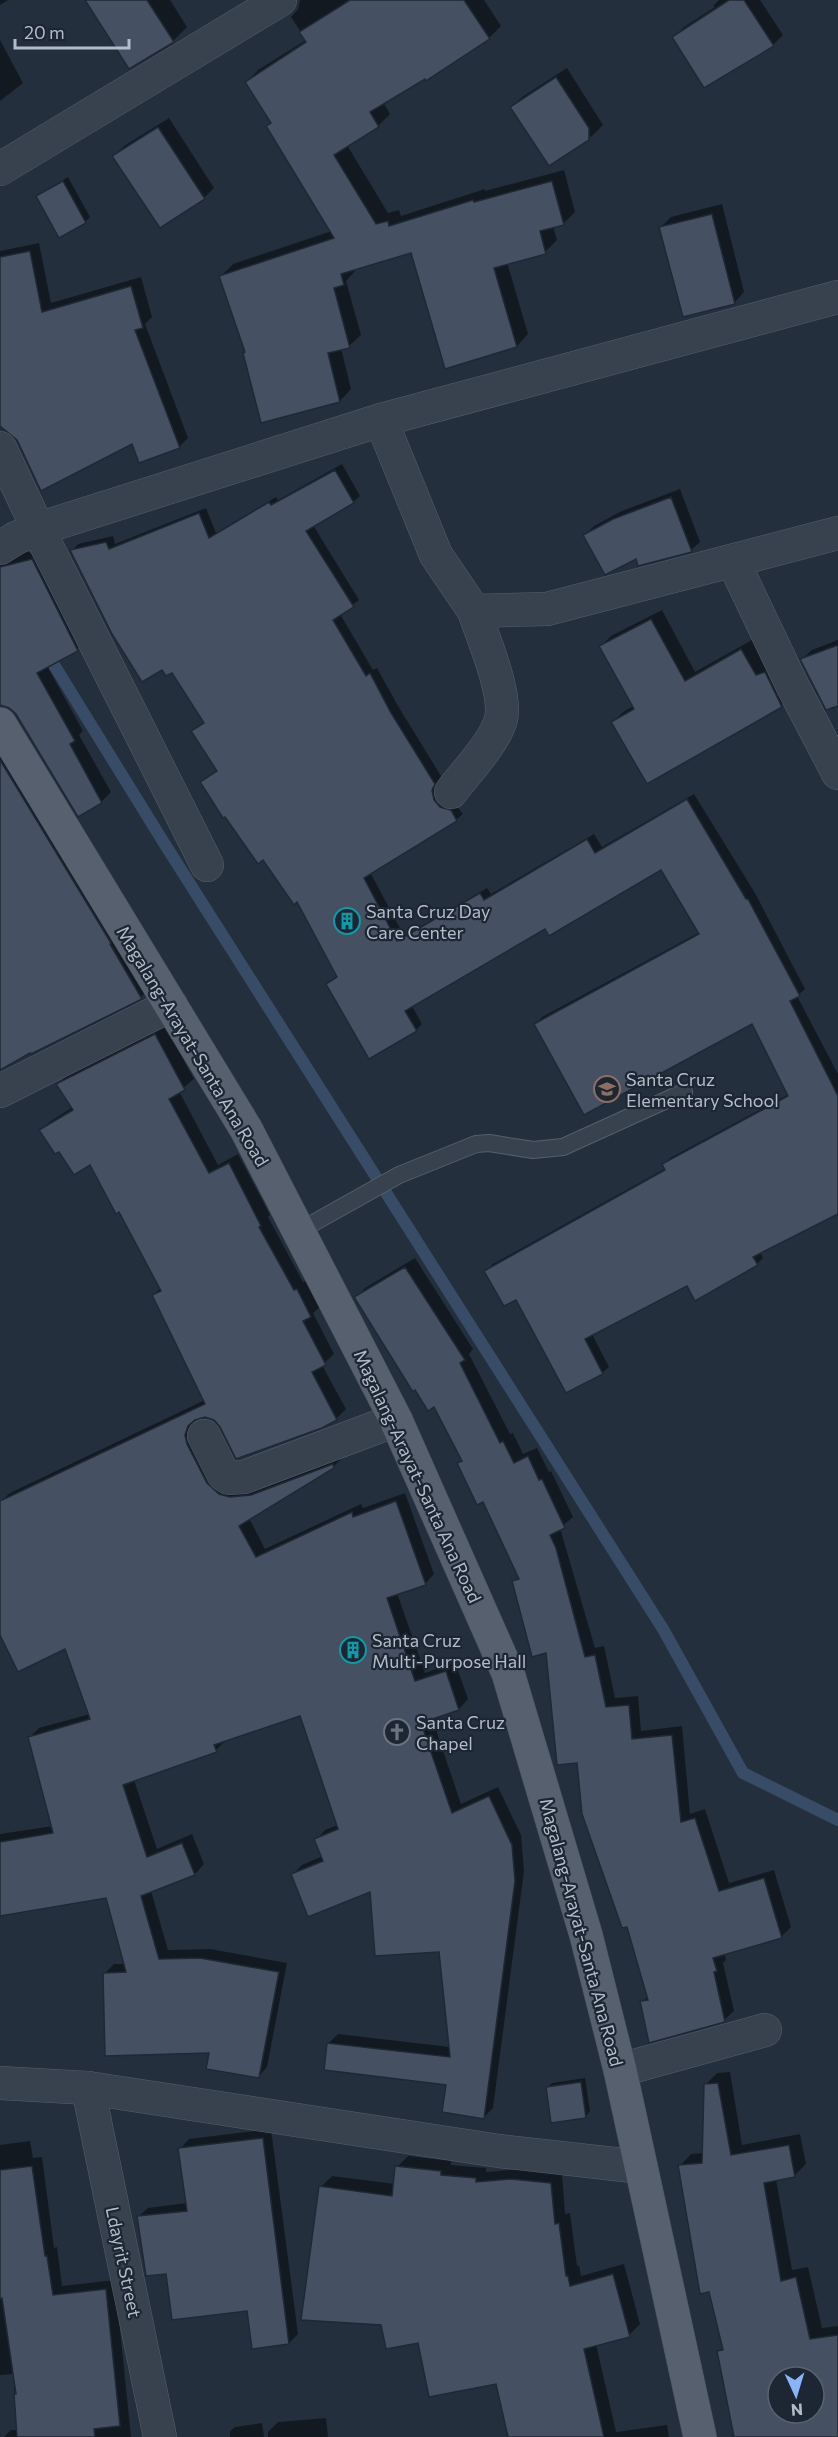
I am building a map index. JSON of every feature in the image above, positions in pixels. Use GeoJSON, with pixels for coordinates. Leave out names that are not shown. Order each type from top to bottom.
{"type":"FeatureCollection","features":[{"type":"Feature","properties":{"kind":"main road","name":"Magalang-Arayat-Santa Ana Road"},"geometry":{"type":"LineString","coordinates":[[0,724],[246,1129],[396,1420],[508,1673],[586,1935],[620,2070],[700,2437]]}},
{"type":"Feature","properties":{"kind":"street"},"geometry":{"type":"LineString","coordinates":[[0,169],[280,0]]}},
{"type":"Feature","properties":{"kind":"street"},"geometry":{"type":"LineString","coordinates":[[18,538],[381,420],[838,297]]}},
{"type":"Feature","properties":{"kind":"street"},"geometry":{"type":"LineString","coordinates":[[381,420],[436,555],[474,611],[502,703],[501,719],[493,735],[451,792]]}},
{"type":"Feature","properties":{"kind":"street"},"geometry":{"type":"LineString","coordinates":[[0,448],[18,538],[207,865]]}},
{"type":"Feature","properties":{"kind":"street"},"geometry":{"type":"LineString","coordinates":[[474,611],[547,609],[838,533]]}},
{"type":"Feature","properties":{"kind":"street"},"geometry":{"type":"LineString","coordinates":[[733,561],[792,686],[838,773]]}},
{"type":"Feature","properties":{"kind":"street"},"geometry":{"type":"LineString","coordinates":[[0,1090],[171,1005]]}},
{"type":"Feature","properties":{"kind":"street"},"geometry":{"type":"LineString","coordinates":[[204,1436],[223,1474],[229,1478],[244,1477],[396,1420]]}},
{"type":"Feature","properties":{"kind":"street"},"geometry":{"type":"LineString","coordinates":[[620,2070],[765,2030]]}},
{"type":"Feature","properties":{"kind":"street"},"geometry":{"type":"LineString","coordinates":[[0,2083],[88,2088],[499,2151],[641,2167]]}},
{"type":"Feature","properties":{"kind":"street","name":"Ldayrit Street"},"geometry":{"type":"LineString","coordinates":[[88,2088],[160,2437]]}},
{"type":"Feature","properties":{"kind":"lane"},"geometry":{"type":"LineString","coordinates":[[299,1231],[399,1175],[476,1144],[489,1143],[533,1150],[563,1148],[684,1092]]}},
{"type":"Feature","properties":{"kind":"building"},"geometry":{"type":"Polygon","coordinates":[[[85,0],[147,0],[174,42],[129,69],[85,0]]]}},
{"type":"Feature","properties":{"kind":"building"},"geometry":{"type":"Polygon","coordinates":[[[350,0],[464,0],[490,39],[426,81],[425,79],[370,112],[379,127],[334,155],[376,224],[388,221],[389,226],[473,200],[474,202],[552,181],[564,225],[540,231],[546,254],[494,268],[517,347],[445,369],[411,253],[341,274],[344,285],[334,288],[350,348],[328,353],[340,402],[261,423],[243,353],[245,352],[219,276],[334,238],[266,126],[271,123],[245,82],[306,42],[299,32],[350,0]]]}},
{"type":"Feature","properties":{"kind":"building"},"geometry":{"type":"Polygon","coordinates":[[[729,0],[744,0],[774,46],[704,88],[672,37],[729,0]]]}},
{"type":"Feature","properties":{"kind":"building"},"geometry":{"type":"Polygon","coordinates":[[[556,77],[589,128],[589,140],[549,166],[510,107],[556,77]]]}},
{"type":"Feature","properties":{"kind":"building"},"geometry":{"type":"Polygon","coordinates":[[[158,127],[205,199],[160,228],[112,156],[158,127]]]}},
{"type":"Feature","properties":{"kind":"building"},"geometry":{"type":"Polygon","coordinates":[[[63,181],[86,223],[59,238],[36,196],[63,181]]]}},
{"type":"Feature","properties":{"kind":"building"},"geometry":{"type":"Polygon","coordinates":[[[712,214],[735,304],[683,317],[659,227],[712,214]]]}},
{"type":"Feature","properties":{"kind":"building"},"geometry":{"type":"Polygon","coordinates":[[[30,251],[42,312],[131,286],[143,328],[135,330],[180,448],[139,463],[132,444],[41,491],[17,440],[0,426],[0,257],[30,251]]]}},
{"type":"Feature","properties":{"kind":"building"},"geometry":{"type":"Polygon","coordinates":[[[335,470],[354,503],[306,531],[354,607],[333,620],[366,676],[370,673],[391,713],[435,784],[432,790],[434,800],[440,807],[451,810],[457,821],[364,878],[397,941],[480,893],[484,900],[587,839],[595,853],[687,799],[748,899],[800,996],[790,1001],[838,1096],[838,1214],[753,1257],[758,1265],[695,1301],[687,1286],[585,1339],[603,1374],[566,1393],[516,1300],[504,1306],[484,1271],[665,1170],[662,1164],[788,1096],[752,1024],[584,1115],[534,1024],[699,934],[661,870],[549,936],[545,929],[405,1011],[417,1031],[369,1059],[326,984],[337,977],[297,902],[294,905],[263,860],[258,864],[225,817],[223,818],[200,782],[217,771],[191,731],[204,723],[172,673],[166,676],[162,670],[142,682],[112,634],[70,550],[106,542],[109,549],[199,513],[209,538],[269,502],[271,505],[335,470]]]}},
{"type":"Feature","properties":{"kind":"building"},"geometry":{"type":"Polygon","coordinates":[[[671,497],[692,552],[638,566],[636,559],[605,575],[583,535],[613,519],[671,497]]]}},
{"type":"Feature","properties":{"kind":"building"},"geometry":{"type":"Polygon","coordinates":[[[32,559],[78,651],[37,673],[75,741],[70,744],[102,803],[78,817],[16,714],[0,705],[0,567],[32,559]]]}},
{"type":"Feature","properties":{"kind":"building"},"geometry":{"type":"Polygon","coordinates":[[[651,619],[685,681],[741,649],[756,675],[765,672],[782,707],[647,784],[611,722],[634,709],[599,646],[651,619]]]}},
{"type":"Feature","properties":{"kind":"building"},"geometry":{"type":"Polygon","coordinates":[[[838,645],[838,706],[826,710],[800,659],[838,645]]]}},
{"type":"Feature","properties":{"kind":"building"},"geometry":{"type":"Polygon","coordinates":[[[0,760],[111,943],[142,999],[0,1070],[0,760]]]}},
{"type":"Feature","properties":{"kind":"building"},"geometry":{"type":"Polygon","coordinates":[[[155,1034],[185,1090],[169,1099],[209,1173],[229,1163],[261,1226],[259,1227],[294,1290],[297,1289],[311,1317],[303,1321],[326,1365],[312,1372],[337,1420],[322,1428],[236,1459],[220,1427],[214,1420],[205,1417],[195,1420],[188,1426],[185,1435],[187,1444],[207,1483],[219,1494],[230,1497],[251,1495],[333,1464],[334,1468],[239,1526],[256,1557],[352,1512],[353,1517],[396,1501],[426,1585],[387,1598],[415,1681],[446,1671],[459,1710],[421,1723],[452,1813],[489,1796],[512,1845],[515,1881],[484,2119],[442,2112],[446,2085],[324,2070],[327,2043],[450,2057],[439,1952],[375,1956],[370,1892],[308,1917],[291,1874],[323,1861],[314,1839],[338,1829],[300,1716],[214,1745],[217,1752],[123,1785],[147,1857],[182,1843],[195,1875],[141,1896],[159,1959],[200,1958],[279,1972],[259,2078],[206,2069],[209,2053],[105,2056],[103,1973],[126,1972],[106,1898],[0,1916],[0,1842],[53,1833],[28,1737],[90,1719],[65,1649],[18,1672],[0,1635],[0,1501],[205,1404],[152,1295],[161,1291],[119,1212],[116,1214],[90,1165],[74,1175],[59,1152],[55,1154],[39,1130],[73,1110],[56,1084],[155,1034]]]}},
{"type":"Feature","properties":{"kind":"building"},"geometry":{"type":"Polygon","coordinates":[[[405,1267],[465,1360],[460,1363],[500,1443],[503,1441],[514,1463],[528,1456],[539,1480],[542,1479],[565,1528],[550,1535],[556,1548],[585,1657],[595,1655],[606,1707],[629,1705],[632,1739],[672,1735],[681,1822],[695,1818],[719,1891],[764,1878],[782,1938],[713,1958],[725,2022],[649,2043],[640,2001],[648,2000],[627,1927],[622,1928],[582,1814],[577,1763],[557,1765],[546,1653],[532,1657],[512,1581],[519,1579],[483,1502],[477,1505],[457,1463],[462,1461],[434,1407],[428,1411],[415,1390],[413,1392],[354,1297],[405,1267]]]}},
{"type":"Feature","properties":{"kind":"building"},"geometry":{"type":"Polygon","coordinates":[[[581,2082],[586,2118],[551,2123],[546,2087],[581,2082]]]}},
{"type":"Feature","properties":{"kind":"building"},"geometry":{"type":"Polygon","coordinates":[[[718,2083],[731,2155],[789,2145],[795,2177],[764,2183],[781,2281],[796,2277],[810,2339],[838,2335],[838,2437],[734,2437],[717,2351],[723,2350],[709,2292],[700,2294],[678,2165],[702,2163],[704,2084],[718,2083]]]}},
{"type":"Feature","properties":{"kind":"building"},"geometry":{"type":"Polygon","coordinates":[[[263,2138],[289,2344],[252,2349],[247,2311],[172,2320],[166,2274],[146,2276],[137,2216],[187,2211],[178,2148],[263,2138]]]}},
{"type":"Feature","properties":{"kind":"building"},"geometry":{"type":"Polygon","coordinates":[[[32,2166],[53,2295],[106,2289],[120,2426],[94,2429],[95,2437],[17,2437],[14,2394],[16,2394],[2,2298],[0,2299],[0,2170],[32,2166]]]}},
{"type":"Feature","properties":{"kind":"building"},"geometry":{"type":"Polygon","coordinates":[[[395,2166],[441,2171],[441,2175],[476,2178],[476,2182],[511,2179],[551,2183],[555,2224],[559,2223],[566,2276],[568,2276],[570,2286],[613,2274],[630,2337],[584,2349],[604,2437],[508,2437],[496,2384],[429,2397],[418,2343],[386,2349],[381,2325],[301,2320],[319,2186],[392,2196],[395,2166]]]}},
{"type":"Feature","properties":{"kind":"waterway"},"geometry":{"type":"LineString","coordinates":[[46,652],[164,843],[663,1629],[743,1773],[838,1820]]}},
{"type":"Feature","properties":{"kind":"place","name":"Santa Cruz Day Care Center"},"geometry":{"type":"Point","coordinates":[347,921]}},
{"type":"Feature","properties":{"kind":"place","name":"Santa Cruz Elementary School"},"geometry":{"type":"Point","coordinates":[607,1089]}},
{"type":"Feature","properties":{"kind":"place","name":"Santa Cruz Multi-Purpose Hall"},"geometry":{"type":"Point","coordinates":[353,1650]}},
{"type":"Feature","properties":{"kind":"place","name":"Santa Cruz Chapel"},"geometry":{"type":"Point","coordinates":[397,1732]}}]}
